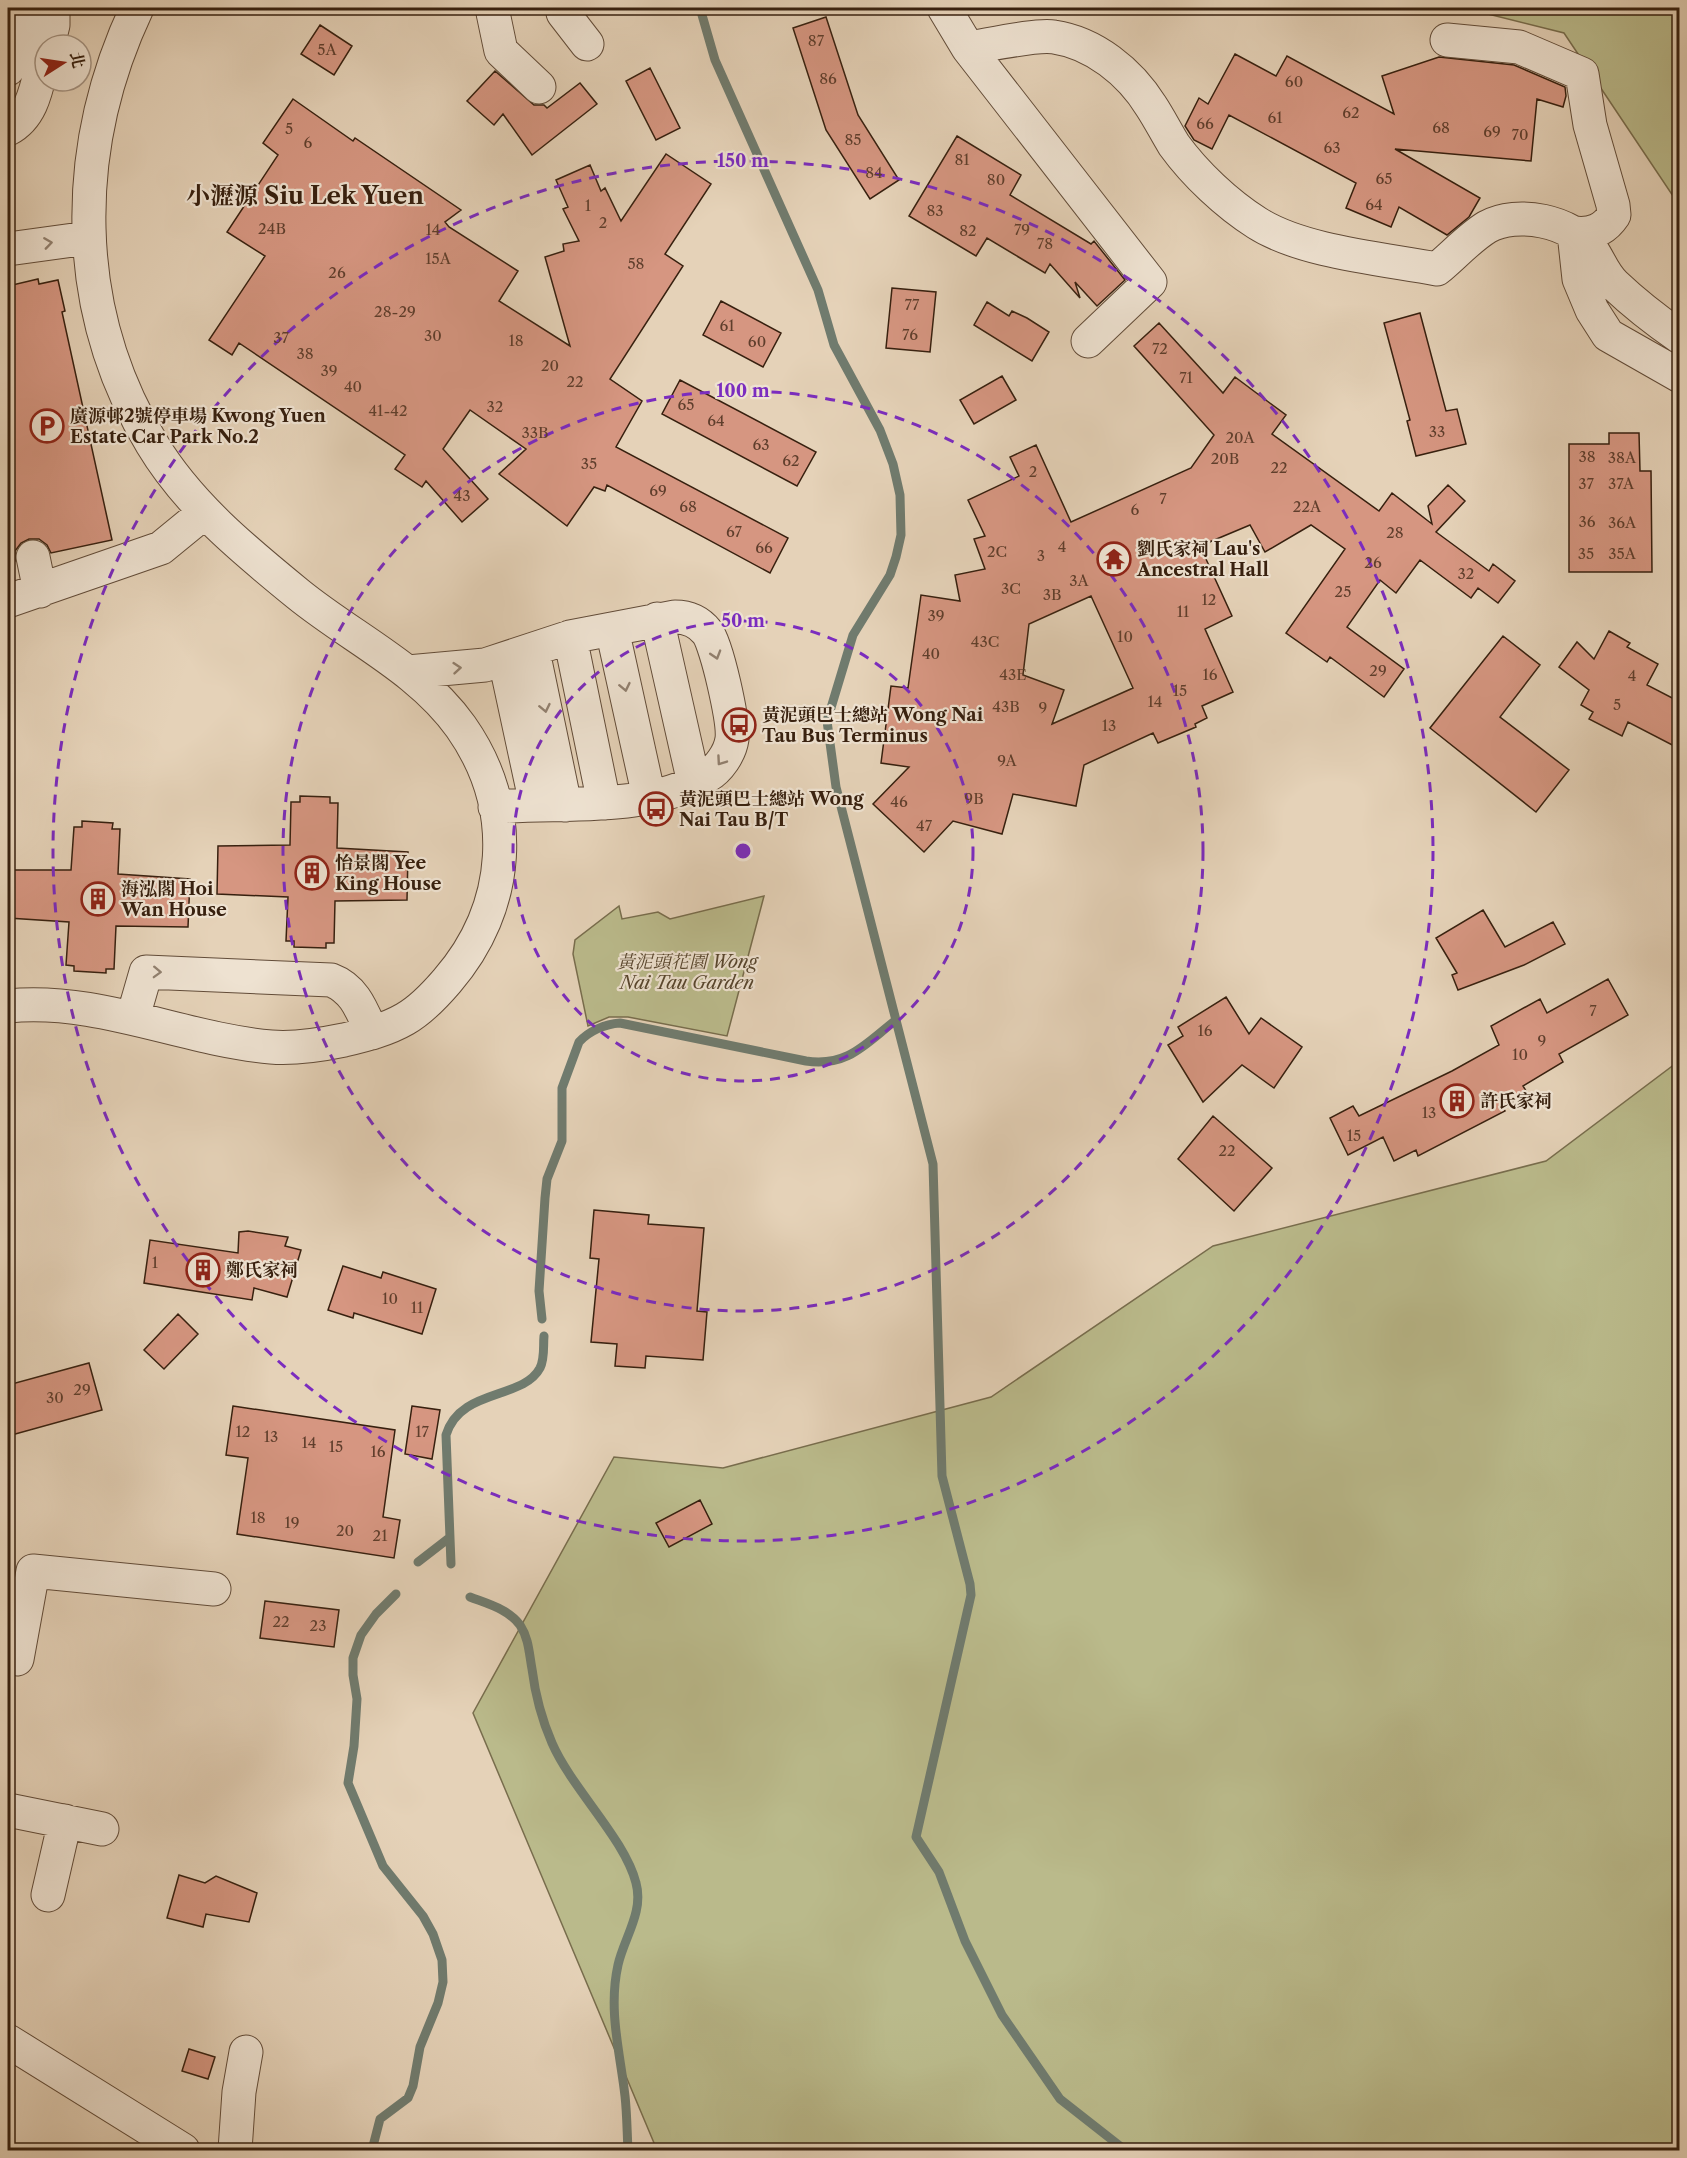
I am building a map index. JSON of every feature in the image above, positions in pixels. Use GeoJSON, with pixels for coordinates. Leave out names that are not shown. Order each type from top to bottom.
{"type":"FeatureCollection","features":[{"type":"Feature","properties":{"kind":"street"},"geometry":{"type":"LineString","coordinates":[[8,69],[25,8]]}},
{"type":"Feature","properties":{"kind":"street"},"geometry":{"type":"LineString","coordinates":[[51,33],[53,8]]}},
{"type":"Feature","properties":{"kind":"street"},"geometry":{"type":"LineString","coordinates":[[8,1006],[62,1006],[133,1017],[230,1041],[273,1047],[312,1046],[372,1033],[407,1018],[429,1000],[457,970],[479,935],[499,879],[499,836],[495,807],[483,764],[461,726],[432,693],[408,672],[317,609],[248,552],[205,512],[152,444],[130,403],[114,362],[102,321],[88,238],[89,180],[94,144],[108,83],[137,8]]}},
{"type":"Feature","properties":{"kind":"street"},"geometry":{"type":"LineString","coordinates":[[492,8],[501,51],[538,87]]}},
{"type":"Feature","properties":{"kind":"street"},"geometry":{"type":"LineString","coordinates":[[944,8],[968,48],[1150,282],[1088,341]]}},
{"type":"Feature","properties":{"kind":"street"},"geometry":{"type":"LineString","coordinates":[[562,9],[587,44]]}},
{"type":"Feature","properties":{"kind":"street"},"geometry":{"type":"LineString","coordinates":[[968,48],[1052,36],[1103,55],[1122,70],[1150,103],[1175,146],[1204,178],[1234,206],[1277,235],[1324,248],[1437,269],[1488,227],[1513,220],[1561,226],[1574,233],[1592,249],[1613,283],[1656,321],[1680,337]]}},
{"type":"Feature","properties":{"kind":"street"},"geometry":{"type":"LineString","coordinates":[[1447,40],[1519,47],[1582,74],[1590,125],[1614,215],[1600,230],[1586,234],[1574,233]]}},
{"type":"Feature","properties":{"kind":"street"},"geometry":{"type":"LineString","coordinates":[[8,129],[21,121],[31,106],[34,93]]}},
{"type":"Feature","properties":{"kind":"street"},"geometry":{"type":"LineString","coordinates":[[1574,233],[1579,279],[1592,310],[1608,335],[1680,376]]}},
{"type":"Feature","properties":{"kind":"street"},"geometry":{"type":"LineString","coordinates":[[8,249],[88,238]]}},
{"type":"Feature","properties":{"kind":"street"},"geometry":{"type":"LineString","coordinates":[[8,601],[161,548],[205,512]]}},
{"type":"Feature","properties":{"kind":"street"},"geometry":{"type":"LineString","coordinates":[[33,557],[40,591]]}},
{"type":"Feature","properties":{"kind":"street"},"geometry":{"type":"LineString","coordinates":[[408,672],[485,665],[570,637],[683,617],[699,624],[711,639],[721,672],[732,739],[718,767],[694,783],[649,797],[604,803],[495,807]]}},
{"type":"Feature","properties":{"kind":"street"},"geometry":{"type":"LineString","coordinates":[[657,620],[694,783]]}},
{"type":"Feature","properties":{"kind":"street"},"geometry":{"type":"LineString","coordinates":[[612,629],[649,797]]}},
{"type":"Feature","properties":{"kind":"street"},"geometry":{"type":"LineString","coordinates":[[570,637],[604,803]]}},
{"type":"Feature","properties":{"kind":"street"},"geometry":{"type":"LineString","coordinates":[[519,655],[551,804]]}},
{"type":"Feature","properties":{"kind":"street"},"geometry":{"type":"LineString","coordinates":[[133,1017],[146,972],[331,980],[352,994],[372,1033]]}},
{"type":"Feature","properties":{"kind":"street"},"geometry":{"type":"LineString","coordinates":[[8,1657],[17,1659],[20,1570],[214,1589]]}},
{"type":"Feature","properties":{"kind":"street"},"geometry":{"type":"LineString","coordinates":[[8,1810],[102,1828]]}},
{"type":"Feature","properties":{"kind":"street"},"geometry":{"type":"LineString","coordinates":[[48,1895],[65,1821]]}},
{"type":"Feature","properties":{"kind":"street"},"geometry":{"type":"LineString","coordinates":[[8,2041],[183,2151]]}},
{"type":"Feature","properties":{"kind":"street"},"geometry":{"type":"LineString","coordinates":[[235,2151],[239,2092],[246,2052]]}},
{"type":"Feature","properties":{"kind":"green space"},"geometry":{"type":"Polygon","coordinates":[[[1464,8],[1679,8],[1679,205],[1564,33],[1464,8]]]}},
{"type":"Feature","properties":{"kind":"green space","name":"黃泥頭花園 Wong Nai Tau Garden"},"geometry":{"type":"Polygon","coordinates":[[[764,896],[727,1036],[628,1017],[609,1017],[588,1026],[573,954],[575,940],[619,906],[622,919],[658,912],[670,919],[764,896]]]}},
{"type":"Feature","properties":{"kind":"green space"},"geometry":{"type":"Polygon","coordinates":[[[1679,1061],[1679,2150],[657,2150],[473,1713],[614,1457],[723,1468],[991,1397],[1213,1246],[1546,1161],[1679,1061]]]}},
{"type":"Feature","properties":{"kind":"building"},"geometry":{"type":"Polygon","coordinates":[[[826,17],[858,115],[899,180],[870,199],[826,130],[793,28],[826,17]]]}},
{"type":"Feature","properties":{"kind":"building"},"geometry":{"type":"Polygon","coordinates":[[[320,25],[352,46],[334,75],[301,54],[320,25]]]}},
{"type":"Feature","properties":{"kind":"building"},"geometry":{"type":"Polygon","coordinates":[[[1235,54],[1276,76],[1287,56],[1394,114],[1382,76],[1439,57],[1514,65],[1565,87],[1566,96],[1563,107],[1537,99],[1531,161],[1395,149],[1480,198],[1469,217],[1447,235],[1399,207],[1391,227],[1346,208],[1356,183],[1229,115],[1212,149],[1194,140],[1185,126],[1199,98],[1208,104],[1235,54]]]}},
{"type":"Feature","properties":{"kind":"building"},"geometry":{"type":"Polygon","coordinates":[[[650,68],[680,128],[656,140],[626,81],[650,68]]]}},
{"type":"Feature","properties":{"kind":"building"},"geometry":{"type":"Polygon","coordinates":[[[495,71],[534,105],[544,105],[547,108],[580,83],[597,104],[532,155],[503,114],[494,125],[467,101],[495,71]]]}},
{"type":"Feature","properties":{"kind":"building"},"geometry":{"type":"Polygon","coordinates":[[[293,99],[353,141],[355,138],[461,210],[445,222],[449,227],[518,271],[499,301],[570,346],[545,257],[564,251],[563,244],[579,241],[563,209],[568,207],[556,180],[590,165],[601,191],[605,188],[621,221],[666,154],[711,184],[665,254],[683,266],[610,379],[642,401],[616,447],[788,538],[770,573],[607,485],[605,491],[594,487],[567,526],[499,474],[526,449],[470,410],[443,449],[488,499],[462,522],[426,481],[422,487],[395,469],[405,455],[239,343],[232,355],[209,340],[265,256],[227,232],[278,155],[263,143],[293,99]]]}},
{"type":"Feature","properties":{"kind":"building"},"geometry":{"type":"Polygon","coordinates":[[[957,136],[1021,175],[1010,195],[1091,244],[1094,241],[1125,280],[1097,306],[1075,282],[1080,298],[1050,264],[1045,273],[987,238],[976,256],[909,216],[957,136]]]}},
{"type":"Feature","properties":{"kind":"building","name":"廣源邨2號停車場 Kwong Yuen Estate Car Park No.2"},"geometry":{"type":"Polygon","coordinates":[[[38,279],[39,284],[58,280],[65,311],[62,312],[112,540],[51,553],[47,545],[39,539],[29,539],[21,543],[15,551],[15,561],[8,563],[8,286],[38,279]]]}},
{"type":"Feature","properties":{"kind":"building"},"geometry":{"type":"Polygon","coordinates":[[[892,288],[936,292],[930,352],[886,348],[892,288]]]}},
{"type":"Feature","properties":{"kind":"building"},"geometry":{"type":"Polygon","coordinates":[[[721,301],[781,333],[763,367],[703,335],[721,301]]]}},
{"type":"Feature","properties":{"kind":"building"},"geometry":{"type":"Polygon","coordinates":[[[987,302],[1009,316],[1012,311],[1027,318],[1049,332],[1032,361],[974,325],[987,302]]]}},
{"type":"Feature","properties":{"kind":"building"},"geometry":{"type":"Polygon","coordinates":[[[1420,313],[1446,411],[1457,409],[1466,444],[1416,456],[1407,421],[1410,420],[1384,323],[1420,313]]]}},
{"type":"Feature","properties":{"kind":"building"},"geometry":{"type":"Polygon","coordinates":[[[1159,323],[1223,393],[1235,377],[1286,415],[1272,434],[1379,511],[1392,493],[1432,524],[1428,506],[1448,485],[1465,501],[1436,532],[1489,571],[1493,564],[1515,581],[1498,603],[1478,588],[1471,598],[1420,560],[1396,593],[1380,580],[1347,627],[1404,669],[1384,697],[1330,657],[1327,662],[1286,633],[1345,549],[1311,525],[1265,552],[1250,525],[1200,546],[1232,616],[1205,629],[1233,692],[1202,706],[1207,718],[1195,724],[1196,727],[1158,743],[1153,733],[1084,765],[1076,806],[1013,794],[1002,834],[953,821],[924,852],[873,804],[909,767],[881,763],[891,686],[908,688],[921,595],[960,601],[955,575],[985,569],[974,539],[985,536],[968,500],[1019,476],[1010,457],[1036,445],[1071,522],[1191,468],[1214,435],[1134,346],[1159,323]],[[1091,596],[1029,624],[1023,675],[1064,690],[1052,724],[1133,688],[1091,596]]]}},
{"type":"Feature","properties":{"kind":"building"},"geometry":{"type":"Polygon","coordinates":[[[1002,376],[1016,400],[974,424],[960,400],[1002,376]]]}},
{"type":"Feature","properties":{"kind":"building"},"geometry":{"type":"Polygon","coordinates":[[[680,380],[816,452],[797,486],[662,414],[680,380]]]}},
{"type":"Feature","properties":{"kind":"building"},"geometry":{"type":"Polygon","coordinates":[[[1609,433],[1639,433],[1640,471],[1651,471],[1652,572],[1569,572],[1569,444],[1609,444],[1609,433]]]}},
{"type":"Feature","properties":{"kind":"building"},"geometry":{"type":"Polygon","coordinates":[[[1609,631],[1630,643],[1627,647],[1658,664],[1647,685],[1680,702],[1680,749],[1628,722],[1622,736],[1589,719],[1593,712],[1581,705],[1589,690],[1559,667],[1577,642],[1594,659],[1609,631]]]}},
{"type":"Feature","properties":{"kind":"building"},"geometry":{"type":"Polygon","coordinates":[[[1503,636],[1540,665],[1500,717],[1569,770],[1536,812],[1430,728],[1503,636]]]}},
{"type":"Feature","properties":{"kind":"building","name":"怡景閣 Yee King House"},"geometry":{"type":"Polygon","coordinates":[[[300,796],[330,797],[330,803],[338,803],[337,848],[408,852],[407,900],[335,901],[334,943],[326,943],[326,948],[294,947],[294,941],[286,941],[288,897],[217,894],[218,846],[290,845],[291,802],[300,802],[300,796]]]}},
{"type":"Feature","properties":{"kind":"building","name":"海泓閣 Hoi Wan House"},"geometry":{"type":"Polygon","coordinates":[[[82,821],[113,823],[112,829],[120,829],[118,874],[190,879],[188,927],[116,926],[114,969],[106,969],[106,973],[74,971],[74,966],[66,965],[69,922],[8,918],[8,870],[71,870],[74,827],[82,827],[82,821]]]}},
{"type":"Feature","properties":{"kind":"building"},"geometry":{"type":"Polygon","coordinates":[[[1483,910],[1505,947],[1553,922],[1565,944],[1524,965],[1458,990],[1452,975],[1457,973],[1436,938],[1483,910]]]}},
{"type":"Feature","properties":{"kind":"building"},"geometry":{"type":"Polygon","coordinates":[[[1608,979],[1628,1015],[1559,1054],[1563,1062],[1523,1086],[1528,1094],[1503,1107],[1505,1111],[1418,1156],[1416,1150],[1394,1161],[1383,1137],[1348,1155],[1330,1118],[1353,1106],[1359,1116],[1452,1071],[1499,1045],[1491,1026],[1540,999],[1547,1013],[1608,979]]]}},
{"type":"Feature","properties":{"kind":"building"},"geometry":{"type":"Polygon","coordinates":[[[1226,997],[1249,1034],[1261,1018],[1302,1047],[1274,1088],[1242,1065],[1203,1102],[1168,1045],[1183,1036],[1178,1027],[1226,997]]]}},
{"type":"Feature","properties":{"kind":"building"},"geometry":{"type":"Polygon","coordinates":[[[1213,1116],[1272,1168],[1234,1211],[1178,1159],[1213,1116]]]}},
{"type":"Feature","properties":{"kind":"building"},"geometry":{"type":"Polygon","coordinates":[[[594,1210],[649,1215],[648,1224],[704,1228],[697,1311],[707,1312],[703,1360],[646,1356],[645,1368],[615,1366],[617,1344],[591,1342],[599,1259],[590,1258],[594,1210]]]}},
{"type":"Feature","properties":{"kind":"building"},"geometry":{"type":"Polygon","coordinates":[[[248,1231],[288,1237],[285,1246],[301,1250],[287,1297],[254,1288],[252,1300],[144,1283],[150,1240],[238,1253],[239,1232],[248,1231]]]}},
{"type":"Feature","properties":{"kind":"building"},"geometry":{"type":"Polygon","coordinates":[[[343,1266],[381,1278],[383,1272],[436,1289],[422,1334],[354,1313],[353,1318],[328,1310],[343,1266]]]}},
{"type":"Feature","properties":{"kind":"building"},"geometry":{"type":"Polygon","coordinates":[[[178,1314],[198,1334],[164,1369],[144,1350],[178,1314]]]}},
{"type":"Feature","properties":{"kind":"building"},"geometry":{"type":"Polygon","coordinates":[[[89,1363],[102,1410],[8,1436],[8,1385],[89,1363]]]}},
{"type":"Feature","properties":{"kind":"building"},"geometry":{"type":"Polygon","coordinates":[[[233,1406],[395,1430],[383,1517],[400,1520],[394,1558],[237,1534],[248,1458],[226,1455],[233,1406]]]}},
{"type":"Feature","properties":{"kind":"building"},"geometry":{"type":"Polygon","coordinates":[[[412,1406],[440,1410],[432,1459],[405,1454],[412,1406]]]}},
{"type":"Feature","properties":{"kind":"building"},"geometry":{"type":"Polygon","coordinates":[[[700,1500],[712,1524],[669,1547],[656,1523],[700,1500]]]}},
{"type":"Feature","properties":{"kind":"building"},"geometry":{"type":"Polygon","coordinates":[[[265,1601],[339,1610],[334,1647],[260,1638],[265,1601]]]}},
{"type":"Feature","properties":{"kind":"building"},"geometry":{"type":"Polygon","coordinates":[[[179,1875],[205,1883],[216,1876],[257,1893],[249,1922],[206,1914],[203,1927],[167,1918],[179,1875]]]}},
{"type":"Feature","properties":{"kind":"building"},"geometry":{"type":"Polygon","coordinates":[[[189,2049],[215,2057],[208,2079],[182,2071],[189,2049]]]}},
{"type":"Feature","properties":{"kind":"waterway"},"geometry":{"type":"LineString","coordinates":[[700,8],[715,60],[818,290],[834,345],[880,430],[893,464],[900,495],[901,535],[896,557],[890,575],[853,635],[827,721],[836,787],[933,1164],[942,1476],[971,1595],[916,1837],[939,1872],[965,1941],[1002,2015],[1060,2099],[1125,2150]]}},
{"type":"Feature","properties":{"kind":"waterway"},"geometry":{"type":"LineString","coordinates":[[542,1319],[539,1291],[547,1179],[562,1141],[562,1088],[579,1042],[583,1038],[598,1029],[620,1023],[806,1061],[821,1062],[845,1057],[855,1052],[896,1020]]}},
{"type":"Feature","properties":{"kind":"waterway"},"geometry":{"type":"LineString","coordinates":[[451,1564],[446,1435],[453,1420],[464,1409],[532,1378],[542,1364],[544,1336]]}},
{"type":"Feature","properties":{"kind":"waterway"},"geometry":{"type":"LineString","coordinates":[[418,1562],[449,1538]]}},
{"type":"Feature","properties":{"kind":"waterway"},"geometry":{"type":"LineString","coordinates":[[372,2150],[380,2119],[408,2098],[413,2086],[420,2047],[438,2003],[443,1982],[442,1960],[433,1934],[423,1916],[383,1866],[348,1783],[354,1746],[357,1699],[353,1658],[361,1635],[376,1614],[396,1594]]}},
{"type":"Feature","properties":{"kind":"waterway"},"geometry":{"type":"LineString","coordinates":[[470,1597],[504,1611],[520,1625],[528,1646],[539,1706],[552,1743],[572,1778],[621,1849],[636,1883],[638,1894],[635,1915],[618,1965],[614,1998],[626,2103],[628,2150]]}},
{"type":"Feature","properties":{"kind":"place","name":"廣源邨2號停車場 Kwong Yuen Estate Car Park No.2"},"geometry":{"type":"Point","coordinates":[47,426]}},
{"type":"Feature","properties":{"kind":"place","name":"劉氏家祠 Lau's Ancestral Hall"},"geometry":{"type":"Point","coordinates":[1114,559]}},
{"type":"Feature","properties":{"kind":"place","name":"黃泥頭巴士總站 Wong Nai Tau Bus Terminus"},"geometry":{"type":"Point","coordinates":[739,725]}},
{"type":"Feature","properties":{"kind":"place","name":"黃泥頭巴士總站 Wong Nai Tau B/T"},"geometry":{"type":"Point","coordinates":[656,809]}},
{"type":"Feature","properties":{"kind":"place","name":"怡景閣 Yee King House"},"geometry":{"type":"Point","coordinates":[312,873]}},
{"type":"Feature","properties":{"kind":"place","name":"海泓閣 Hoi Wan House"},"geometry":{"type":"Point","coordinates":[98,899]}},
{"type":"Feature","properties":{"kind":"place","name":"許氏家祠"},"geometry":{"type":"Point","coordinates":[1457,1101]}},
{"type":"Feature","properties":{"kind":"place","name":"鄭氏家祠"},"geometry":{"type":"Point","coordinates":[203,1270]}},
{"type":"Feature","properties":{"kind":"district","name":"小瀝源 Siu Lek Yuen"},"geometry":{"type":"Point","coordinates":[305,196]}}]}
